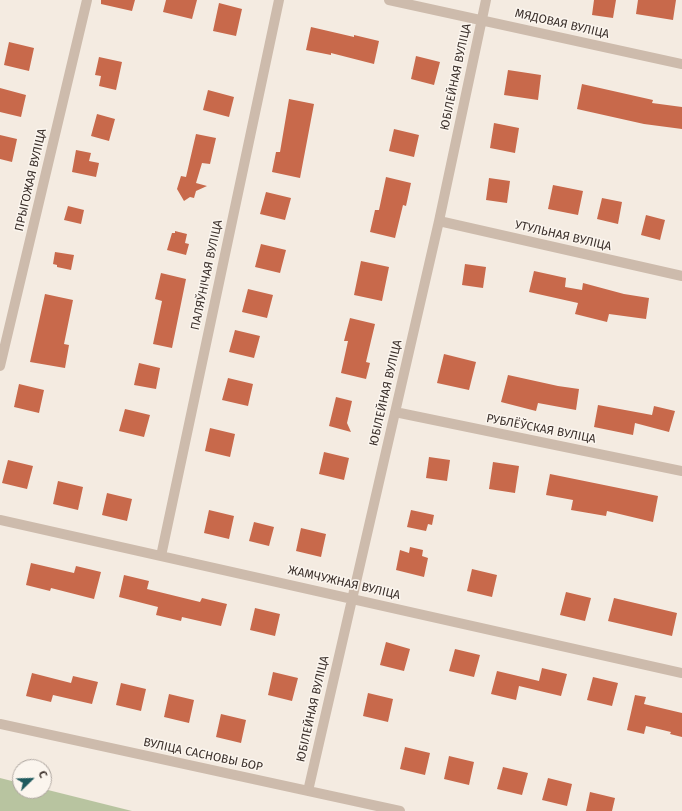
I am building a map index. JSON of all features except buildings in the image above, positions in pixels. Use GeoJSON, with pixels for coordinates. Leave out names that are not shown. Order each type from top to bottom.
{"type":"FeatureCollection","features":[{"type":"Feature","properties":{"kind":"street","name":"ПРЫГОЖАЯ ВУЛІЦА"},"geometry":{"type":"LineString","coordinates":[[0,366],[87,0]]}},
{"type":"Feature","properties":{"kind":"street","name":"ПАЛЯЎНІЧАЯ ВУЛІЦА"},"geometry":{"type":"LineString","coordinates":[[161,556],[279,0]]}},
{"type":"Feature","properties":{"kind":"street","name":"МЯДОВАЯ ВУЛІЦА"},"geometry":{"type":"LineString","coordinates":[[389,0],[482,19],[682,64]]}},
{"type":"Feature","properties":{"kind":"street","name":"ЮБІЛЕЙНАЯ ВУЛІЦА"},"geometry":{"type":"LineString","coordinates":[[308,791],[439,221],[486,0]]}},
{"type":"Feature","properties":{"kind":"street","name":"УТУЛЬНАЯ ВУЛІЦА"},"geometry":{"type":"LineString","coordinates":[[439,221],[682,276]]}},
{"type":"Feature","properties":{"kind":"street","name":"РУБЛЁЎСКАЯ ВУЛІЦА"},"geometry":{"type":"LineString","coordinates":[[395,412],[682,471]]}},
{"type":"Feature","properties":{"kind":"street","name":"ЖАМЧУЖНАЯ ВУЛІЦА"},"geometry":{"type":"LineString","coordinates":[[0,520],[682,673]]}},
{"type":"Feature","properties":{"kind":"street","name":"ВУЛІЦА САСНОВЫ БОР"},"geometry":{"type":"LineString","coordinates":[[0,724],[400,811]]}},
{"type":"Feature","properties":{"kind":"green space"},"geometry":{"type":"Polygon","coordinates":[[[0,778],[12,781],[12,799],[52,799],[52,791],[132,811],[0,811],[0,778]]]}}]}
